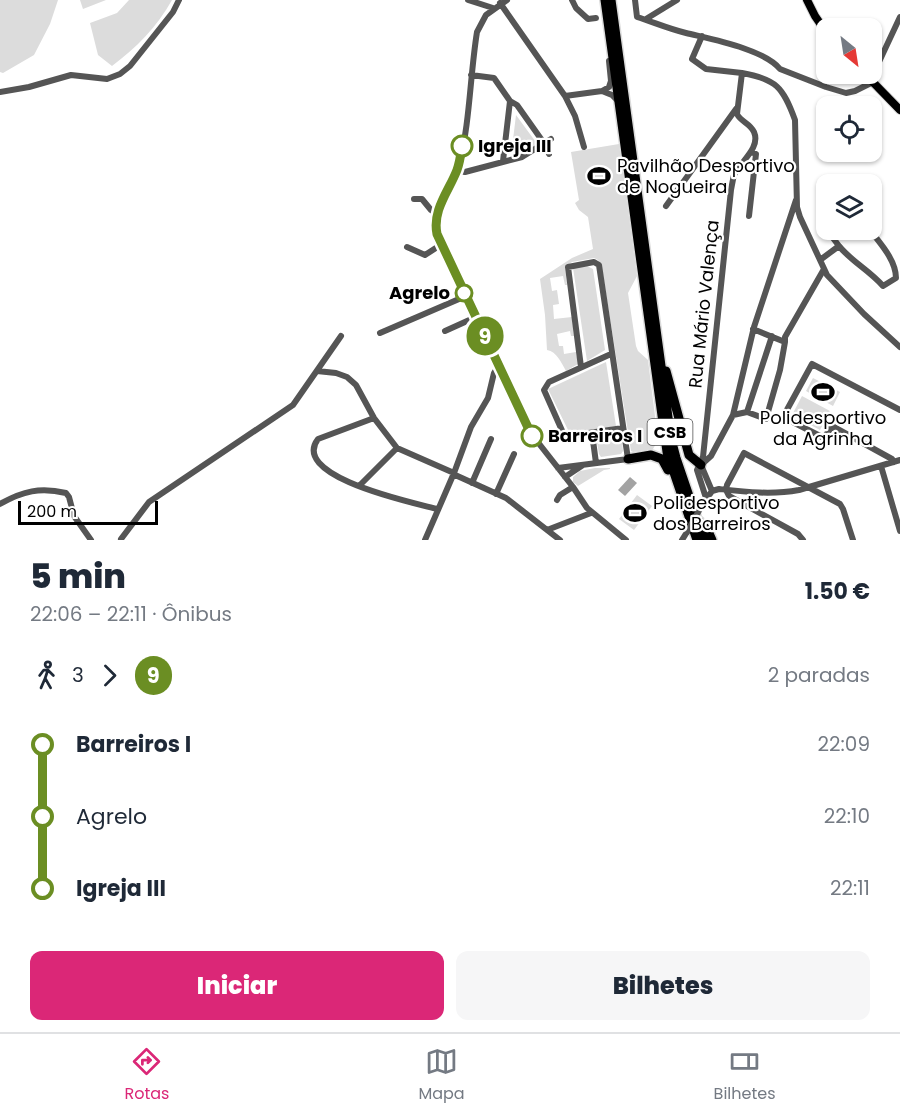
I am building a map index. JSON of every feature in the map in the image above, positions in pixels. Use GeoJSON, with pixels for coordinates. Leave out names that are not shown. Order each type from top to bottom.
{"type":"FeatureCollection","features":[{"type":"Feature","properties":{"kind":"highway","name":"CSB"},"geometry":{"type":"LineString","coordinates":[[605,0],[673,449],[704,540]]}},
{"type":"Feature","properties":{"kind":"highway","name":"CSB"},"geometry":{"type":"LineString","coordinates":[[611,0],[618,101],[667,452],[681,492]]}},
{"type":"Feature","properties":{"kind":"highway"},"geometry":{"type":"LineString","coordinates":[[660,352],[689,455],[701,465]]}},
{"type":"Feature","properties":{"kind":"highway"},"geometry":{"type":"LineString","coordinates":[[628,459],[651,455],[660,448],[656,409],[660,402]]}},
{"type":"Feature","properties":{"kind":"highway"},"geometry":{"type":"LineString","coordinates":[[651,455],[665,462],[674,483],[681,492],[697,540]]}},
{"type":"Feature","properties":{"kind":"highway"},"geometry":{"type":"LineString","coordinates":[[696,520],[708,531],[712,540]]}},
{"type":"Feature","properties":{"kind":"main road"},"geometry":{"type":"LineString","coordinates":[[807,0],[816,18]]}},
{"type":"Feature","properties":{"kind":"main road"},"geometry":{"type":"LineString","coordinates":[[876,84],[900,110]]}},
{"type":"Feature","properties":{"kind":"street"},"geometry":{"type":"LineString","coordinates":[[0,93],[71,75],[106,79],[120,74],[130,66],[173,12],[179,0]]}},
{"type":"Feature","properties":{"kind":"street"},"geometry":{"type":"LineString","coordinates":[[468,0],[493,8]]}},
{"type":"Feature","properties":{"kind":"street"},"geometry":{"type":"LineString","coordinates":[[507,0],[486,15],[477,32],[461,153],[457,171],[437,214],[436,226],[442,244],[532,436],[591,513],[626,540]]}},
{"type":"Feature","properties":{"kind":"street"},"geometry":{"type":"LineString","coordinates":[[572,0],[582,15],[588,19],[596,18]]}},
{"type":"Feature","properties":{"kind":"street"},"geometry":{"type":"LineString","coordinates":[[634,0],[637,17],[684,32],[716,39],[764,56],[780,69],[816,83]]}},
{"type":"Feature","properties":{"kind":"street"},"geometry":{"type":"LineString","coordinates":[[646,20],[677,0]]}},
{"type":"Feature","properties":{"kind":"street"},"geometry":{"type":"LineString","coordinates":[[500,3],[565,96],[575,116],[584,147]]}},
{"type":"Feature","properties":{"kind":"street"},"geometry":{"type":"LineString","coordinates":[[882,54],[900,17]]}},
{"type":"Feature","properties":{"kind":"street"},"geometry":{"type":"LineString","coordinates":[[702,36],[692,59],[706,69],[769,80],[784,95],[795,120],[799,214],[819,260],[827,274],[864,314],[900,347]]}},
{"type":"Feature","properties":{"kind":"street"},"geometry":{"type":"LineString","coordinates":[[602,91],[610,84],[609,62],[613,49]]}},
{"type":"Feature","properties":{"kind":"street"},"geometry":{"type":"LineString","coordinates":[[769,80],[780,69]]}},
{"type":"Feature","properties":{"kind":"street"},"geometry":{"type":"LineString","coordinates":[[471,75],[494,78],[510,101],[518,105],[548,141],[549,154]]}},
{"type":"Feature","properties":{"kind":"street"},"geometry":{"type":"LineString","coordinates":[[721,128],[738,118],[742,75]]}},
{"type":"Feature","properties":{"kind":"street"},"geometry":{"type":"LineString","coordinates":[[818,84],[846,93],[855,91],[863,84]]}},
{"type":"Feature","properties":{"kind":"street"},"geometry":{"type":"LineString","coordinates":[[565,96],[602,91],[612,95],[618,101]]}},
{"type":"Feature","properties":{"kind":"street"},"geometry":{"type":"LineString","coordinates":[[503,161],[510,101]]}},
{"type":"Feature","properties":{"kind":"street"},"geometry":{"type":"LineString","coordinates":[[666,206],[738,107]]}},
{"type":"Feature","properties":{"kind":"street","name":"Rua Mário Valença"},"geometry":{"type":"LineString","coordinates":[[706,498],[697,474],[701,465],[731,190],[734,175],[756,141],[754,132],[738,118]]}},
{"type":"Feature","properties":{"kind":"street"},"geometry":{"type":"LineString","coordinates":[[457,171],[465,172],[522,157],[548,141]]}},
{"type":"Feature","properties":{"kind":"street","name":"Rua Mário Valença"},"geometry":{"type":"LineString","coordinates":[[749,216],[756,154],[751,152]]}},
{"type":"Feature","properties":{"kind":"street"},"geometry":{"type":"LineString","coordinates":[[712,491],[701,465],[711,456],[733,415],[753,328],[797,195]]}},
{"type":"Feature","properties":{"kind":"street"},"geometry":{"type":"LineString","coordinates":[[414,199],[423,200],[430,210],[437,214]]}},
{"type":"Feature","properties":{"kind":"street"},"geometry":{"type":"LineString","coordinates":[[790,216],[799,214]]}},
{"type":"Feature","properties":{"kind":"street"},"geometry":{"type":"LineString","coordinates":[[835,240],[850,260],[872,273],[883,286],[896,278],[896,274],[888,254],[878,240]]}},
{"type":"Feature","properties":{"kind":"street"},"geometry":{"type":"LineString","coordinates":[[407,247],[425,255],[442,244]]}},
{"type":"Feature","properties":{"kind":"street"},"geometry":{"type":"LineString","coordinates":[[819,260],[839,246]]}},
{"type":"Feature","properties":{"kind":"street"},"geometry":{"type":"LineString","coordinates":[[558,468],[628,459],[619,428],[612,354],[599,265],[591,262],[568,267],[581,367]]}},
{"type":"Feature","properties":{"kind":"street"},"geometry":{"type":"LineString","coordinates":[[733,415],[747,412],[766,419],[780,370],[785,337],[824,268]]}},
{"type":"Feature","properties":{"kind":"street"},"geometry":{"type":"LineString","coordinates":[[380,333],[466,296]]}},
{"type":"Feature","properties":{"kind":"street"},"geometry":{"type":"LineString","coordinates":[[445,331],[476,317]]}},
{"type":"Feature","properties":{"kind":"street"},"geometry":{"type":"LineString","coordinates":[[753,328],[785,342]]}},
{"type":"Feature","properties":{"kind":"street"},"geometry":{"type":"LineString","coordinates":[[122,539],[149,502],[293,405],[341,336]]}},
{"type":"Feature","properties":{"kind":"street"},"geometry":{"type":"LineString","coordinates":[[747,412],[772,336]]}},
{"type":"Feature","properties":{"kind":"street"},"geometry":{"type":"LineString","coordinates":[[612,354],[549,382],[544,390],[564,435],[619,428]]}},
{"type":"Feature","properties":{"kind":"street"},"geometry":{"type":"LineString","coordinates":[[897,461],[832,426],[824,438],[783,417],[812,364],[900,410]]}},
{"type":"Feature","properties":{"kind":"street"},"geometry":{"type":"LineString","coordinates":[[424,540],[471,427],[488,398],[499,365]]}},
{"type":"Feature","properties":{"kind":"street"},"geometry":{"type":"LineString","coordinates":[[316,371],[336,373],[347,377],[356,385],[374,418],[397,448],[506,498],[560,540]]}},
{"type":"Feature","properties":{"kind":"street"},"geometry":{"type":"LineString","coordinates":[[494,377],[502,372]]}},
{"type":"Feature","properties":{"kind":"street"},"geometry":{"type":"LineString","coordinates":[[374,418],[318,439],[313,450],[314,457],[322,468],[339,479],[437,509]]}},
{"type":"Feature","properties":{"kind":"street"},"geometry":{"type":"LineString","coordinates":[[592,433],[596,463]]}},
{"type":"Feature","properties":{"kind":"street"},"geometry":{"type":"LineString","coordinates":[[472,483],[491,439]]}},
{"type":"Feature","properties":{"kind":"street"},"geometry":{"type":"LineString","coordinates":[[359,486],[397,448]]}},
{"type":"Feature","properties":{"kind":"street"},"geometry":{"type":"LineString","coordinates":[[726,490],[744,453],[840,504],[853,540]]}},
{"type":"Feature","properties":{"kind":"street"},"geometry":{"type":"LineString","coordinates":[[496,494],[514,454]]}},
{"type":"Feature","properties":{"kind":"street"},"geometry":{"type":"LineString","coordinates":[[682,540],[712,491],[719,489],[783,493],[897,461]]}},
{"type":"Feature","properties":{"kind":"street"},"geometry":{"type":"LineString","coordinates":[[565,477],[584,465]]}},
{"type":"Feature","properties":{"kind":"street"},"geometry":{"type":"LineString","coordinates":[[881,466],[900,531]]}},
{"type":"Feature","properties":{"kind":"street"},"geometry":{"type":"LineString","coordinates":[[557,500],[558,496],[573,487]]}},
{"type":"Feature","properties":{"kind":"street"},"geometry":{"type":"LineString","coordinates":[[0,504],[17,495],[45,489],[66,493],[74,516],[91,540]]}},
{"type":"Feature","properties":{"kind":"street"},"geometry":{"type":"LineString","coordinates":[[726,490],[732,499],[798,534],[803,540]]}},
{"type":"Feature","properties":{"kind":"street"},"geometry":{"type":"LineString","coordinates":[[547,530],[591,513]]}},
{"type":"Feature","properties":{"kind":"shaded area"},"geometry":{"type":"Polygon","coordinates":[[[0,0],[58,0],[50,24],[34,55],[3,73],[0,72],[0,0]]]}},
{"type":"Feature","properties":{"kind":"shaded area"},"geometry":{"type":"Polygon","coordinates":[[[80,0],[106,0],[83,9],[80,0]]]}},
{"type":"Feature","properties":{"kind":"shaded area"},"geometry":{"type":"Polygon","coordinates":[[[129,0],[172,0],[146,36],[112,66],[98,55],[90,23],[117,13],[129,0]]]}},
{"type":"Feature","properties":{"kind":"shaded area"},"geometry":{"type":"Polygon","coordinates":[[[516,115],[538,145],[521,154],[512,148],[516,115]]]}},
{"type":"Feature","properties":{"kind":"shaded area"},"geometry":{"type":"Polygon","coordinates":[[[619,144],[637,276],[628,293],[636,346],[648,360],[658,440],[653,449],[633,452],[631,451],[602,268],[598,260],[594,258],[572,262],[565,267],[567,285],[565,285],[563,276],[550,278],[552,291],[557,290],[559,304],[553,305],[554,319],[572,317],[574,336],[571,336],[570,331],[557,334],[559,346],[563,346],[564,354],[576,352],[578,364],[566,371],[556,355],[547,350],[540,279],[572,258],[593,249],[588,217],[579,210],[575,203],[579,200],[571,152],[619,144]]]}},
{"type":"Feature","properties":{"kind":"shaded area"},"geometry":{"type":"Polygon","coordinates":[[[587,266],[593,269],[605,350],[587,361],[573,268],[587,266]]]}},
{"type":"Feature","properties":{"kind":"shaded area"},"geometry":{"type":"Polygon","coordinates":[[[606,362],[616,426],[570,434],[548,389],[606,362]]]}},
{"type":"Feature","properties":{"kind":"shaded area","name":"Polidesportivo da Agrinha"},"geometry":{"type":"Polygon","coordinates":[[[813,378],[840,392],[833,406],[806,391],[813,378]]]}},
{"type":"Feature","properties":{"kind":"shaded area","name":"Polidesportivo da Agrinha"},"geometry":{"type":"Polygon","coordinates":[[[802,396],[830,411],[820,430],[792,415],[802,396]]]}},
{"type":"Feature","properties":{"kind":"shaded area"},"geometry":{"type":"Polygon","coordinates":[[[621,432],[623,451],[621,454],[601,457],[596,436],[621,432]]]}},
{"type":"Feature","properties":{"kind":"shaded area"},"geometry":{"type":"Polygon","coordinates":[[[595,468],[610,469],[604,470],[578,486],[573,482],[573,477],[580,471],[595,468]]]}},
{"type":"Feature","properties":{"kind":"shaded area"},"geometry":{"type":"Polygon","coordinates":[[[630,477],[637,483],[625,496],[618,490],[630,477]]]}},
{"type":"Feature","properties":{"kind":"shaded area","name":"Polidesportivo dos Barreiros"},"geometry":{"type":"Polygon","coordinates":[[[637,495],[652,506],[634,530],[619,519],[637,495]]]}},
{"type":"Feature","properties":{"kind":"bus line","name":"9"},"geometry":{"type":"LineString","coordinates":[[462,146],[457,171],[437,214],[437,234],[532,436]]}},
{"type":"Feature","properties":{"kind":"place","name":"Igreja III"},"geometry":{"type":"Point","coordinates":[462,146]}},
{"type":"Feature","properties":{"kind":"place","name":"Pavilhão Desportivo de Nogueira"},"geometry":{"type":"Point","coordinates":[599,176]}},
{"type":"Feature","properties":{"kind":"place","name":"Agrelo"},"geometry":{"type":"Point","coordinates":[464,293]}},
{"type":"Feature","properties":{"kind":"place","name":"Polidesportivo da Agrinha"},"geometry":{"type":"Point","coordinates":[823,392]}},
{"type":"Feature","properties":{"kind":"place","name":"Barreiros I"},"geometry":{"type":"Point","coordinates":[532,436]}},
{"type":"Feature","properties":{"kind":"place","name":"Polidesportivo dos Barreiros"},"geometry":{"type":"Point","coordinates":[635,513]}}]}
